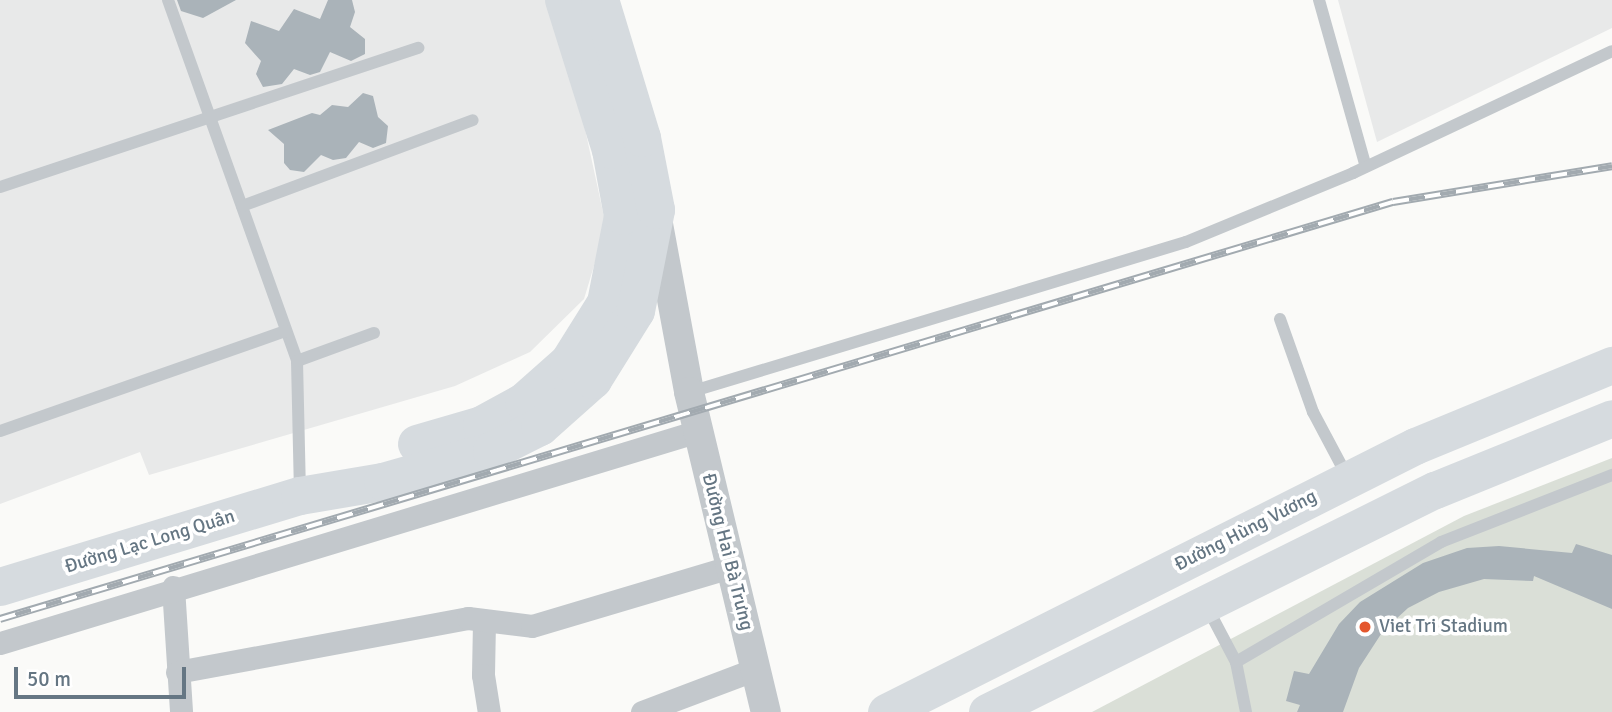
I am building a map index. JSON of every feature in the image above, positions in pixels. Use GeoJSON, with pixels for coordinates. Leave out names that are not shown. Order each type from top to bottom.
{"type":"FeatureCollection","features":[{"type":"Feature","properties":{"kind":"highway","name":"Đường Lạc Long Quân"},"geometry":{"type":"LineString","coordinates":[[300,496],[377,456],[482,425],[524,402],[569,362],[606,303],[639,213],[611,150],[564,0]]}},
{"type":"Feature","properties":{"kind":"highway","name":"Đường Lạc Long Quân"},"geometry":{"type":"LineString","coordinates":[[0,587],[300,496],[383,482],[492,451],[540,426],[593,380],[636,311],[643,271],[639,213],[642,138],[600,0]]}},
{"type":"Feature","properties":{"kind":"main road","name":"Đường Hùng Vương"},"geometry":{"type":"LineString","coordinates":[[886,712],[1415,446],[1612,365]]}},
{"type":"Feature","properties":{"kind":"main road"},"geometry":{"type":"LineString","coordinates":[[987,712],[1435,490],[1612,418]]}},
{"type":"Feature","properties":{"kind":"street","name":"Đường Hai Bà Trưng"},"geometry":{"type":"LineString","coordinates":[[639,213],[689,392],[766,712]]}},
{"type":"Feature","properties":{"kind":"street","name":"Đường Hai Bà Trưng"},"geometry":{"type":"LineString","coordinates":[[643,271],[689,392]]}},
{"type":"Feature","properties":{"kind":"street"},"geometry":{"type":"LineString","coordinates":[[0,643],[173,587],[698,431]]}},
{"type":"Feature","properties":{"kind":"street"},"geometry":{"type":"LineString","coordinates":[[177,672],[372,632],[468,618],[532,626],[730,567]]}},
{"type":"Feature","properties":{"kind":"street"},"geometry":{"type":"LineString","coordinates":[[173,587],[181,712]]}},
{"type":"Feature","properties":{"kind":"street"},"geometry":{"type":"LineString","coordinates":[[484,622],[483,675],[489,712]]}},
{"type":"Feature","properties":{"kind":"street"},"geometry":{"type":"LineString","coordinates":[[642,712],[756,669]]}},
{"type":"Feature","properties":{"kind":"lane"},"geometry":{"type":"LineString","coordinates":[[168,0],[297,361],[300,496]]}},
{"type":"Feature","properties":{"kind":"lane"},"geometry":{"type":"LineString","coordinates":[[1319,0],[1366,167]]}},
{"type":"Feature","properties":{"kind":"lane"},"geometry":{"type":"LineString","coordinates":[[0,187],[212,119],[419,48]]}},
{"type":"Feature","properties":{"kind":"lane"},"geometry":{"type":"LineString","coordinates":[[689,392],[1186,242],[1366,167],[1612,51]]}},
{"type":"Feature","properties":{"kind":"lane"},"geometry":{"type":"LineString","coordinates":[[242,206],[473,120]]}},
{"type":"Feature","properties":{"kind":"lane"},"geometry":{"type":"LineString","coordinates":[[1280,319],[1313,412],[1349,479]]}},
{"type":"Feature","properties":{"kind":"lane"},"geometry":{"type":"LineString","coordinates":[[0,431],[285,331]]}},
{"type":"Feature","properties":{"kind":"lane"},"geometry":{"type":"LineString","coordinates":[[297,361],[374,333]]}},
{"type":"Feature","properties":{"kind":"lane"},"geometry":{"type":"LineString","coordinates":[[1236,662],[1331,603],[1441,542],[1612,475]]}},
{"type":"Feature","properties":{"kind":"lane"},"geometry":{"type":"LineString","coordinates":[[1205,604],[1236,662],[1246,712]]}},
{"type":"Feature","properties":{"kind":"shaded area"},"geometry":{"type":"Polygon","coordinates":[[[0,0],[551,0],[572,69],[606,226],[584,299],[530,352],[455,386],[149,475],[140,452],[0,504],[0,0]]]}},
{"type":"Feature","properties":{"kind":"shaded area"},"geometry":{"type":"Polygon","coordinates":[[[1338,0],[1612,0],[1612,28],[1377,142],[1338,0]]]}},
{"type":"Feature","properties":{"kind":"shaded area"},"geometry":{"type":"Polygon","coordinates":[[[1612,458],[1612,712],[1092,712],[1464,516],[1612,458]]]}},
{"type":"Feature","properties":{"kind":"building"},"geometry":{"type":"Polygon","coordinates":[[[177,0],[236,0],[203,18],[181,11],[177,0]]]}},
{"type":"Feature","properties":{"kind":"building"},"geometry":{"type":"Polygon","coordinates":[[[328,0],[352,0],[355,12],[350,27],[365,39],[365,54],[351,61],[330,52],[320,72],[310,75],[294,69],[282,84],[263,87],[256,74],[261,61],[245,43],[251,21],[279,31],[294,9],[320,19],[328,0]]]}},
{"type":"Feature","properties":{"kind":"building"},"geometry":{"type":"Polygon","coordinates":[[[363,93],[373,96],[378,117],[388,126],[386,143],[373,148],[359,142],[346,158],[333,160],[321,155],[304,172],[290,170],[284,163],[284,144],[268,130],[312,113],[320,115],[332,105],[348,107],[363,93]]]}},
{"type":"Feature","properties":{"kind":"building","name":"Viet Tri Stadium"},"geometry":{"type":"Polygon","coordinates":[[[1576,544],[1612,555],[1612,609],[1534,576],[1533,581],[1484,579],[1439,592],[1408,608],[1383,631],[1359,668],[1343,712],[1297,712],[1300,705],[1286,701],[1294,671],[1309,674],[1339,624],[1360,602],[1423,563],[1467,548],[1499,546],[1572,553],[1576,544]]]}},
{"type":"Feature","properties":{"kind":"railway"},"geometry":{"type":"LineString","coordinates":[[0,619],[1393,202],[1612,166]]}},
{"type":"Feature","properties":{"kind":"place","name":"Viet Tri Stadium"},"geometry":{"type":"Point","coordinates":[1365,627]}}]}
